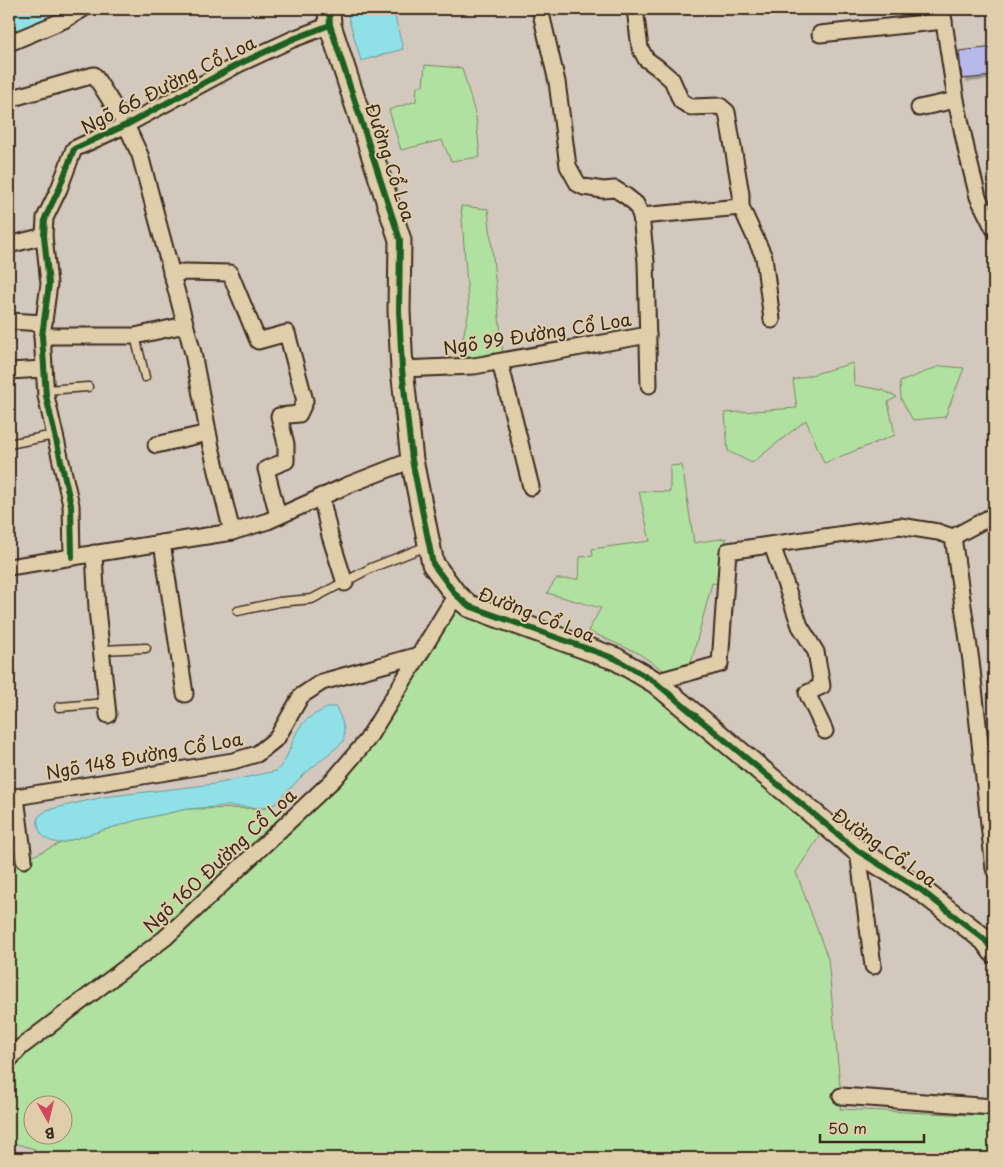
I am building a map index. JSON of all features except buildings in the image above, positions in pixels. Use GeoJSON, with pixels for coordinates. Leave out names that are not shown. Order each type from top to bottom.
{"type":"FeatureCollection","features":[{"type":"Feature","properties":{"kind":"street"},"geometry":{"type":"LineString","coordinates":[[9,43],[64,20],[83,9]]}},
{"type":"Feature","properties":{"kind":"street"},"geometry":{"type":"LineString","coordinates":[[540,9],[558,82],[568,166],[578,184],[603,190],[615,189],[636,204],[641,216],[646,262],[649,385]]}},
{"type":"Feature","properties":{"kind":"street"},"geometry":{"type":"LineString","coordinates":[[635,9],[640,48],[646,60],[672,80],[681,101],[691,107],[720,106],[726,109],[741,207],[764,257],[772,320]]}},
{"type":"Feature","properties":{"kind":"street"},"geometry":{"type":"LineString","coordinates":[[820,34],[943,15],[956,100],[978,197],[994,229]]}},
{"type":"Feature","properties":{"kind":"street","name":"Ngõ 66 Đường Cổ Loa"},"geometry":{"type":"LineString","coordinates":[[72,557],[72,506],[54,435],[44,369],[43,329],[49,284],[43,227],[47,211],[59,189],[74,149],[126,125],[238,64],[292,39],[330,17]]}},
{"type":"Feature","properties":{"kind":"street","name":"Đường Cổ Loa"},"geometry":{"type":"LineString","coordinates":[[330,17],[400,240],[399,311],[402,369],[412,460],[433,564],[456,595],[469,606],[616,660],[655,682],[858,851],[921,890],[991,942]]}},
{"type":"Feature","properties":{"kind":"street"},"geometry":{"type":"LineString","coordinates":[[9,99],[94,75],[126,125],[140,155],[185,325],[232,532]]}},
{"type":"Feature","properties":{"kind":"street"},"geometry":{"type":"LineString","coordinates":[[918,108],[956,100]]}},
{"type":"Feature","properties":{"kind":"street"},"geometry":{"type":"LineString","coordinates":[[641,216],[741,207]]}},
{"type":"Feature","properties":{"kind":"street"},"geometry":{"type":"LineString","coordinates":[[9,245],[44,236]]}},
{"type":"Feature","properties":{"kind":"street"},"geometry":{"type":"LineString","coordinates":[[171,274],[184,272],[230,273],[258,341],[287,333],[305,401],[299,414],[279,416],[286,444],[286,460],[266,469],[278,516]]}},
{"type":"Feature","properties":{"kind":"street"},"geometry":{"type":"LineString","coordinates":[[9,321],[43,329],[135,336],[185,325]]}},
{"type":"Feature","properties":{"kind":"street","name":"Ngõ 99 Đường Cổ Loa"},"geometry":{"type":"LineString","coordinates":[[402,369],[474,366],[648,335]]}},
{"type":"Feature","properties":{"kind":"street"},"geometry":{"type":"LineString","coordinates":[[500,362],[531,487]]}},
{"type":"Feature","properties":{"kind":"street"},"geometry":{"type":"LineString","coordinates":[[9,370],[44,369]]}},
{"type":"Feature","properties":{"kind":"street"},"geometry":{"type":"LineString","coordinates":[[156,445],[208,433]]}},
{"type":"Feature","properties":{"kind":"street"},"geometry":{"type":"LineString","coordinates":[[9,567],[232,532],[278,516],[321,496],[412,460]]}},
{"type":"Feature","properties":{"kind":"street"},"geometry":{"type":"LineString","coordinates":[[321,496],[330,536],[345,583]]}},
{"type":"Feature","properties":{"kind":"street"},"geometry":{"type":"LineString","coordinates":[[655,682],[720,664],[728,551],[900,526],[938,532],[953,537],[994,515]]}},
{"type":"Feature","properties":{"kind":"street"},"geometry":{"type":"LineString","coordinates":[[953,537],[972,670],[994,869]]}},
{"type":"Feature","properties":{"kind":"street"},"geometry":{"type":"LineString","coordinates":[[162,543],[185,694]]}},
{"type":"Feature","properties":{"kind":"street"},"geometry":{"type":"LineString","coordinates":[[772,545],[800,626],[816,652],[822,686],[807,693],[825,731]]}},
{"type":"Feature","properties":{"kind":"street"},"geometry":{"type":"LineString","coordinates":[[94,553],[101,650],[108,709]]}},
{"type":"Feature","properties":{"kind":"street"},"geometry":{"type":"LineString","coordinates":[[419,655],[456,595]]}},
{"type":"Feature","properties":{"kind":"street","name":"Ngõ 148 Đường Cổ Loa"},"geometry":{"type":"LineString","coordinates":[[12,796],[233,760],[258,754],[277,738],[301,696],[322,682],[419,655]]}},
{"type":"Feature","properties":{"kind":"street","name":"Ngõ 160 Đường Cổ Loa"},"geometry":{"type":"LineString","coordinates":[[9,1060],[21,1047],[164,938],[335,778],[367,740],[419,655]]}},
{"type":"Feature","properties":{"kind":"street"},"geometry":{"type":"LineString","coordinates":[[12,796],[24,860]]}},
{"type":"Feature","properties":{"kind":"street"},"geometry":{"type":"LineString","coordinates":[[858,851],[873,966]]}},
{"type":"Feature","properties":{"kind":"street"},"geometry":{"type":"LineString","coordinates":[[841,1096],[994,1107]]}},
{"type":"Feature","properties":{"kind":"lane"},"geometry":{"type":"LineString","coordinates":[[135,336],[145,377]]}},
{"type":"Feature","properties":{"kind":"lane"},"geometry":{"type":"LineString","coordinates":[[46,390],[88,387]]}},
{"type":"Feature","properties":{"kind":"lane"},"geometry":{"type":"LineString","coordinates":[[9,444],[54,435]]}},
{"type":"Feature","properties":{"kind":"lane"},"geometry":{"type":"LineString","coordinates":[[238,611],[279,602],[312,599],[371,568],[429,546]]}},
{"type":"Feature","properties":{"kind":"lane"},"geometry":{"type":"LineString","coordinates":[[101,650],[146,648]]}},
{"type":"Feature","properties":{"kind":"lane"},"geometry":{"type":"LineString","coordinates":[[59,707],[108,709]]}},
{"type":"Feature","properties":{"kind":"green space"},"geometry":{"type":"Polygon","coordinates":[[[425,65],[462,68],[476,117],[480,157],[451,161],[442,140],[401,150],[389,110],[416,101],[417,86],[423,86],[425,65]]]}},
{"type":"Feature","properties":{"kind":"green space"},"geometry":{"type":"Polygon","coordinates":[[[461,206],[488,209],[503,355],[458,360],[469,311],[461,206]]]}},
{"type":"Feature","properties":{"kind":"green space"},"geometry":{"type":"Polygon","coordinates":[[[853,363],[854,385],[882,390],[897,397],[888,402],[895,435],[824,463],[806,420],[752,463],[728,451],[725,413],[797,408],[793,380],[853,363]]]}},
{"type":"Feature","properties":{"kind":"green space"},"geometry":{"type":"Polygon","coordinates":[[[940,366],[964,368],[945,417],[913,420],[901,399],[900,382],[940,366]]]}},
{"type":"Feature","properties":{"kind":"green space"},"geometry":{"type":"Polygon","coordinates":[[[682,465],[694,543],[726,538],[719,584],[712,583],[691,663],[669,674],[638,653],[588,631],[601,608],[547,593],[556,579],[579,579],[580,557],[593,556],[592,549],[650,541],[639,491],[670,492],[670,466],[682,465]]]}},
{"type":"Feature","properties":{"kind":"green space"},"geometry":{"type":"Polygon","coordinates":[[[456,595],[616,659],[827,825],[796,872],[828,959],[841,1096],[840,1109],[994,1116],[994,1158],[31,1158],[35,1149],[9,1142],[9,1089],[12,1077],[9,1076],[9,864],[24,860],[61,843],[137,820],[187,809],[263,808],[298,813],[367,740],[456,595]]]}},
{"type":"Feature","properties":{"kind":"water"},"geometry":{"type":"Polygon","coordinates":[[[9,9],[73,9],[9,40],[9,9]]]}},
{"type":"Feature","properties":{"kind":"water"},"geometry":{"type":"Polygon","coordinates":[[[346,9],[393,9],[403,49],[361,61],[346,9]]]}},
{"type":"Feature","properties":{"kind":"water"},"geometry":{"type":"Polygon","coordinates":[[[329,707],[336,707],[340,715],[344,729],[343,742],[302,776],[275,804],[263,808],[227,806],[187,809],[137,820],[61,843],[47,839],[40,832],[38,817],[47,810],[103,797],[215,784],[276,771],[284,762],[295,735],[304,722],[329,707]]]}},
{"type":"Feature","properties":{"kind":"cycle path"},"geometry":{"type":"LineString","coordinates":[[329,9],[330,25],[400,240],[399,311],[402,369],[412,460],[433,564],[456,595],[469,606],[616,659],[655,682],[858,851],[921,890],[985,940],[994,952]]}},
{"type":"Feature","properties":{"kind":"cycle path"},"geometry":{"type":"LineString","coordinates":[[72,557],[71,505],[46,396],[42,336],[49,284],[44,236],[45,218],[59,189],[74,149],[126,125],[239,64],[293,39],[330,25]]}}]}
